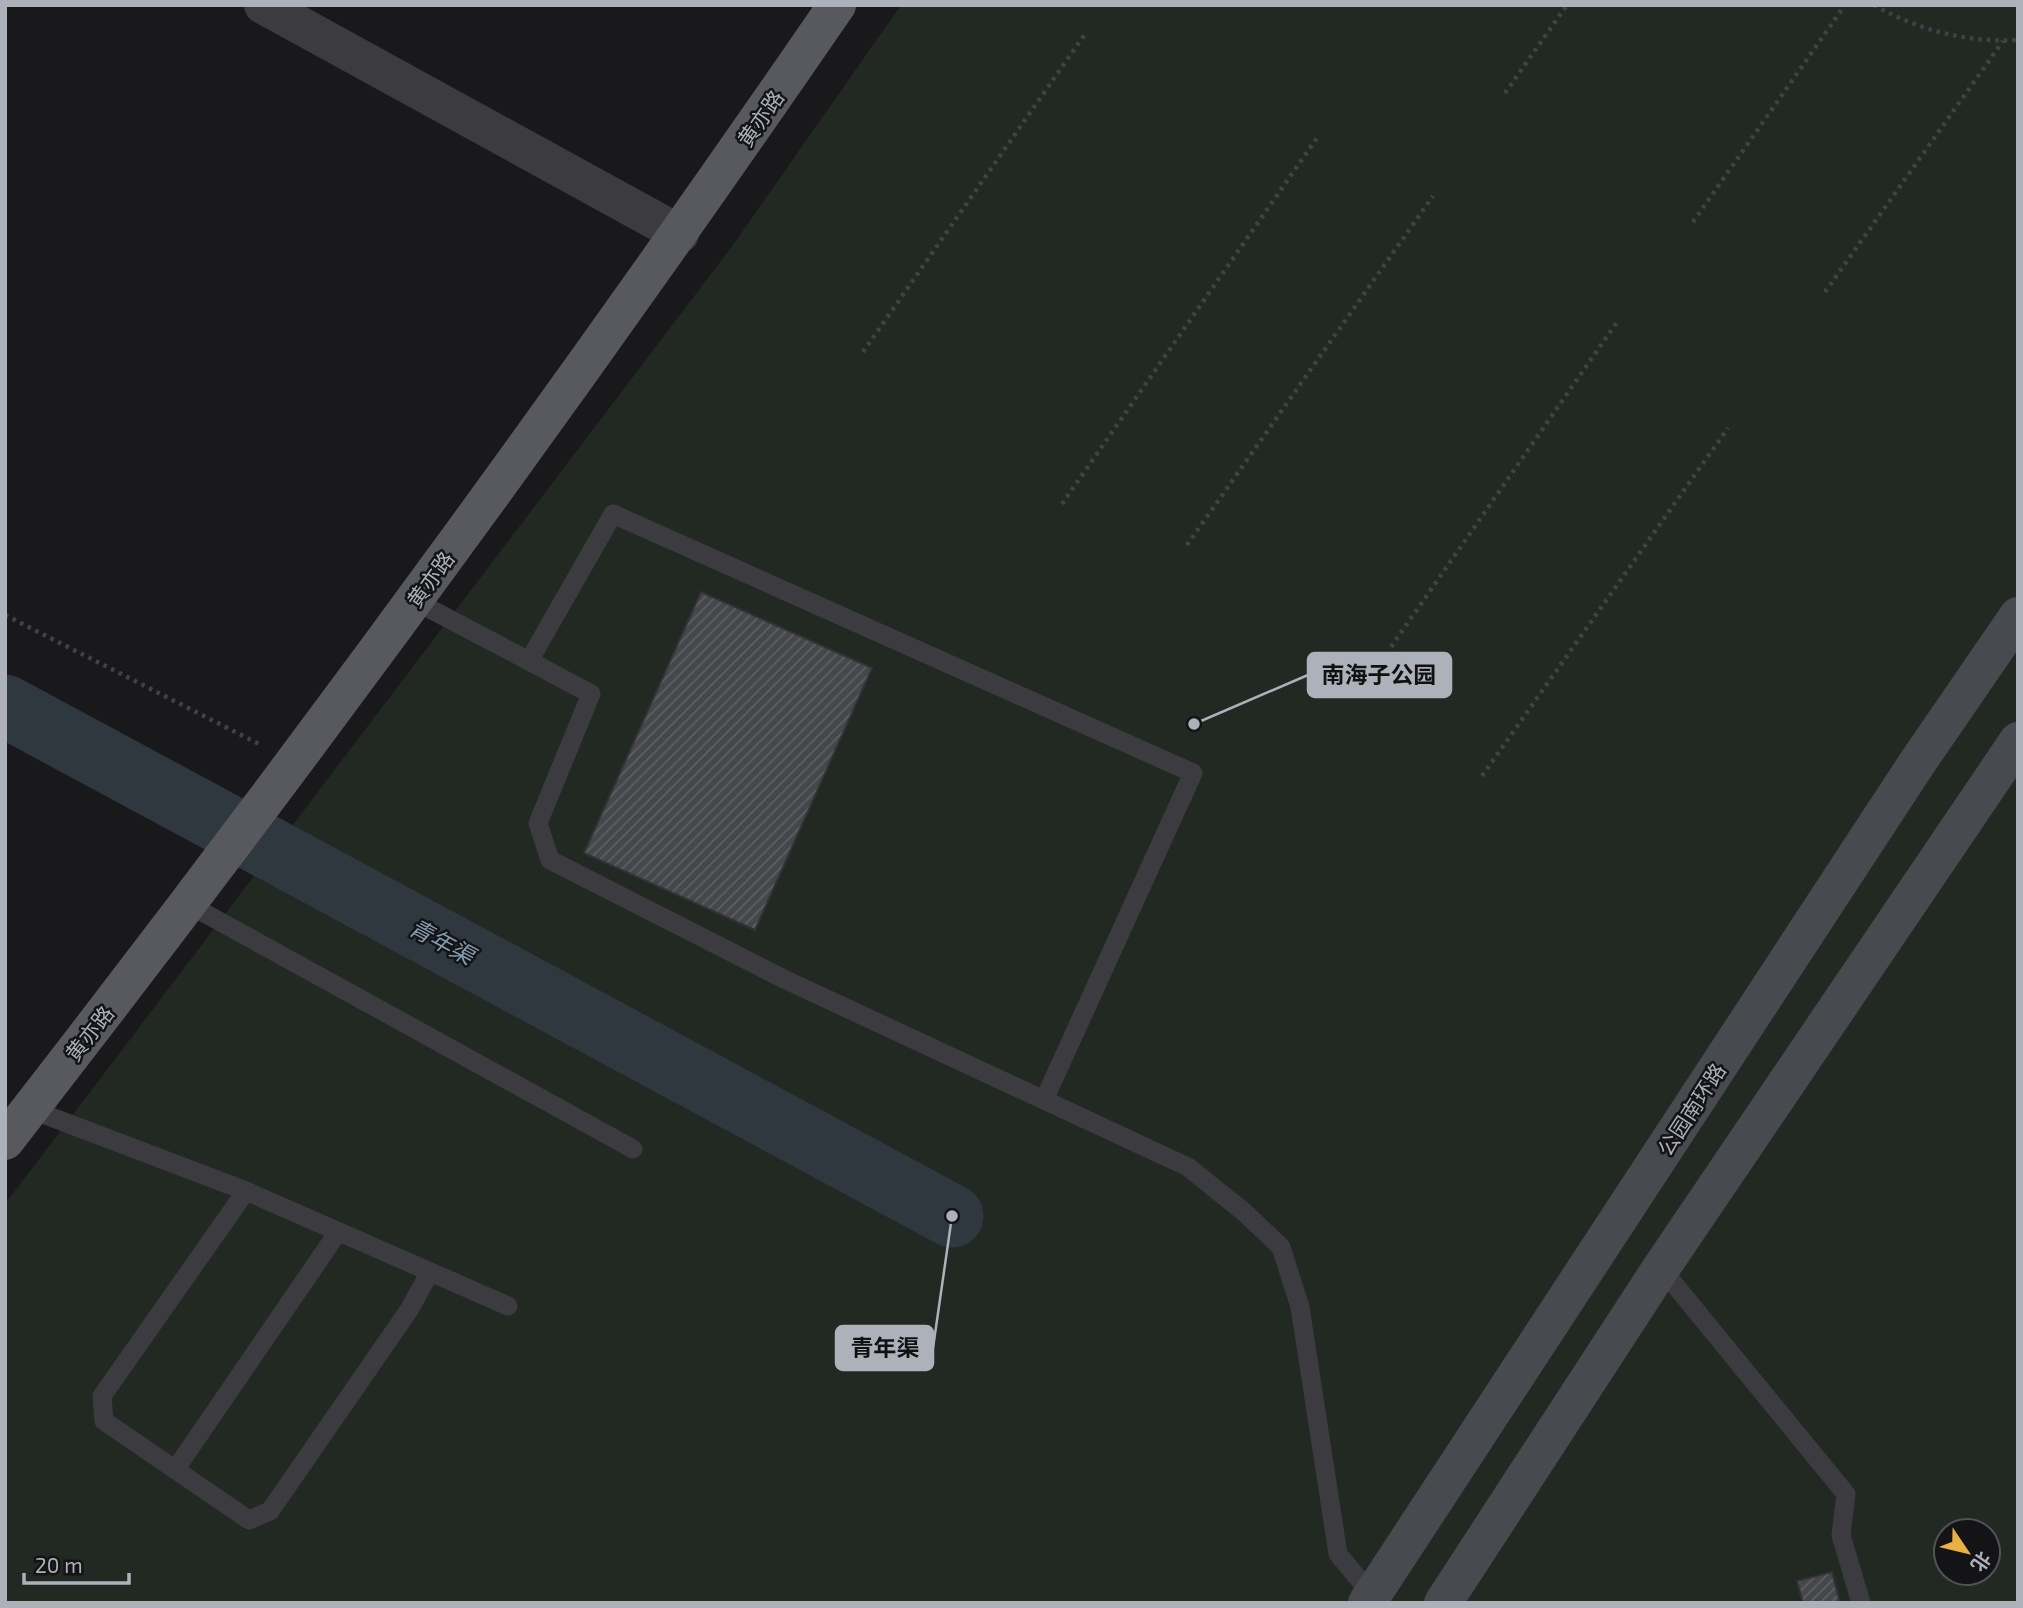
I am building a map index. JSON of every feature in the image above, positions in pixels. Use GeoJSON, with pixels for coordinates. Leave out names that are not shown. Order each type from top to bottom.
{"type":"FeatureCollection","features":[{"type":"Feature","properties":{"kind":"main road","name":"黄亦路"},"geometry":{"type":"LineString","coordinates":[[5,1141],[197,892],[415,601],[680,234],[837,5]]}},
{"type":"Feature","properties":{"kind":"street"},"geometry":{"type":"LineString","coordinates":[[263,5],[680,234]]}},
{"type":"Feature","properties":{"kind":"street","name":"公园南环路"},"geometry":{"type":"LineString","coordinates":[[1370,1599],[1917,763],[2018,616]]}},
{"type":"Feature","properties":{"kind":"street"},"geometry":{"type":"LineString","coordinates":[[1443,1603],[1661,1268],[2018,741]]}},
{"type":"Feature","properties":{"kind":"lane"},"geometry":{"type":"LineString","coordinates":[[529,661],[613,514],[1193,772],[1044,1100]]}},
{"type":"Feature","properties":{"kind":"lane"},"geometry":{"type":"LineString","coordinates":[[415,601],[591,694],[538,823],[550,860],[786,980],[1188,1167],[1281,1247],[1300,1307],[1338,1554],[1370,1599]]}},
{"type":"Feature","properties":{"kind":"lane"},"geometry":{"type":"LineString","coordinates":[[197,892],[633,1149]]}},
{"type":"Feature","properties":{"kind":"lane"},"geometry":{"type":"LineString","coordinates":[[30,1109],[246,1191],[508,1306]]}},
{"type":"Feature","properties":{"kind":"lane"},"geometry":{"type":"LineString","coordinates":[[246,1191],[102,1396],[104,1421],[249,1520],[270,1511],[409,1310],[430,1272]]}},
{"type":"Feature","properties":{"kind":"lane"},"geometry":{"type":"LineString","coordinates":[[175,1470],[338,1232]]}},
{"type":"Feature","properties":{"kind":"lane"},"geometry":{"type":"LineString","coordinates":[[1661,1268],[1846,1494],[1841,1535],[1861,1603]]}},
{"type":"Feature","properties":{"kind":"path"},"geometry":{"type":"LineString","coordinates":[[1505,93],[1567,5]]}},
{"type":"Feature","properties":{"kind":"path"},"geometry":{"type":"LineString","coordinates":[[1693,222],[1845,5]]}},
{"type":"Feature","properties":{"kind":"path"},"geometry":{"type":"LineString","coordinates":[[1874,5],[1900,19],[1948,36],[2018,40]]}},
{"type":"Feature","properties":{"kind":"path"},"geometry":{"type":"LineString","coordinates":[[863,352],[1085,34]]}},
{"type":"Feature","properties":{"kind":"path"},"geometry":{"type":"LineString","coordinates":[[1825,292],[2003,41]]}},
{"type":"Feature","properties":{"kind":"path"},"geometry":{"type":"LineString","coordinates":[[1062,504],[1319,135]]}},
{"type":"Feature","properties":{"kind":"path"},"geometry":{"type":"LineString","coordinates":[[1187,545],[1433,196]]}},
{"type":"Feature","properties":{"kind":"path"},"geometry":{"type":"LineString","coordinates":[[1391,647],[1617,322]]}},
{"type":"Feature","properties":{"kind":"path"},"geometry":{"type":"LineString","coordinates":[[1482,776],[1728,428]]}},
{"type":"Feature","properties":{"kind":"path"},"geometry":{"type":"LineString","coordinates":[[5,615],[293,762]]}},
{"type":"Feature","properties":{"kind":"shaded area"},"geometry":{"type":"Polygon","coordinates":[[[901,5],[2018,5],[2018,1603],[5,1603],[5,1204],[733,245],[901,5]]]}},
{"type":"Feature","properties":{"kind":"building"},"geometry":{"type":"Polygon","coordinates":[[[701,592],[872,668],[755,930],[584,853],[701,592]]]}},
{"type":"Feature","properties":{"kind":"building"},"geometry":{"type":"Polygon","coordinates":[[[1832,1572],[1840,1603],[1803,1603],[1797,1581],[1832,1572]]]}},
{"type":"Feature","properties":{"kind":"waterway","name":"青年渠"},"geometry":{"type":"LineString","coordinates":[[5,706],[952,1216]]}},
{"type":"Feature","properties":{"kind":"place","name":"南海子公园"},"geometry":{"type":"Point","coordinates":[1194,724]}},
{"type":"Feature","properties":{"kind":"place","name":"青年渠"},"geometry":{"type":"Point","coordinates":[952,1216]}}]}
